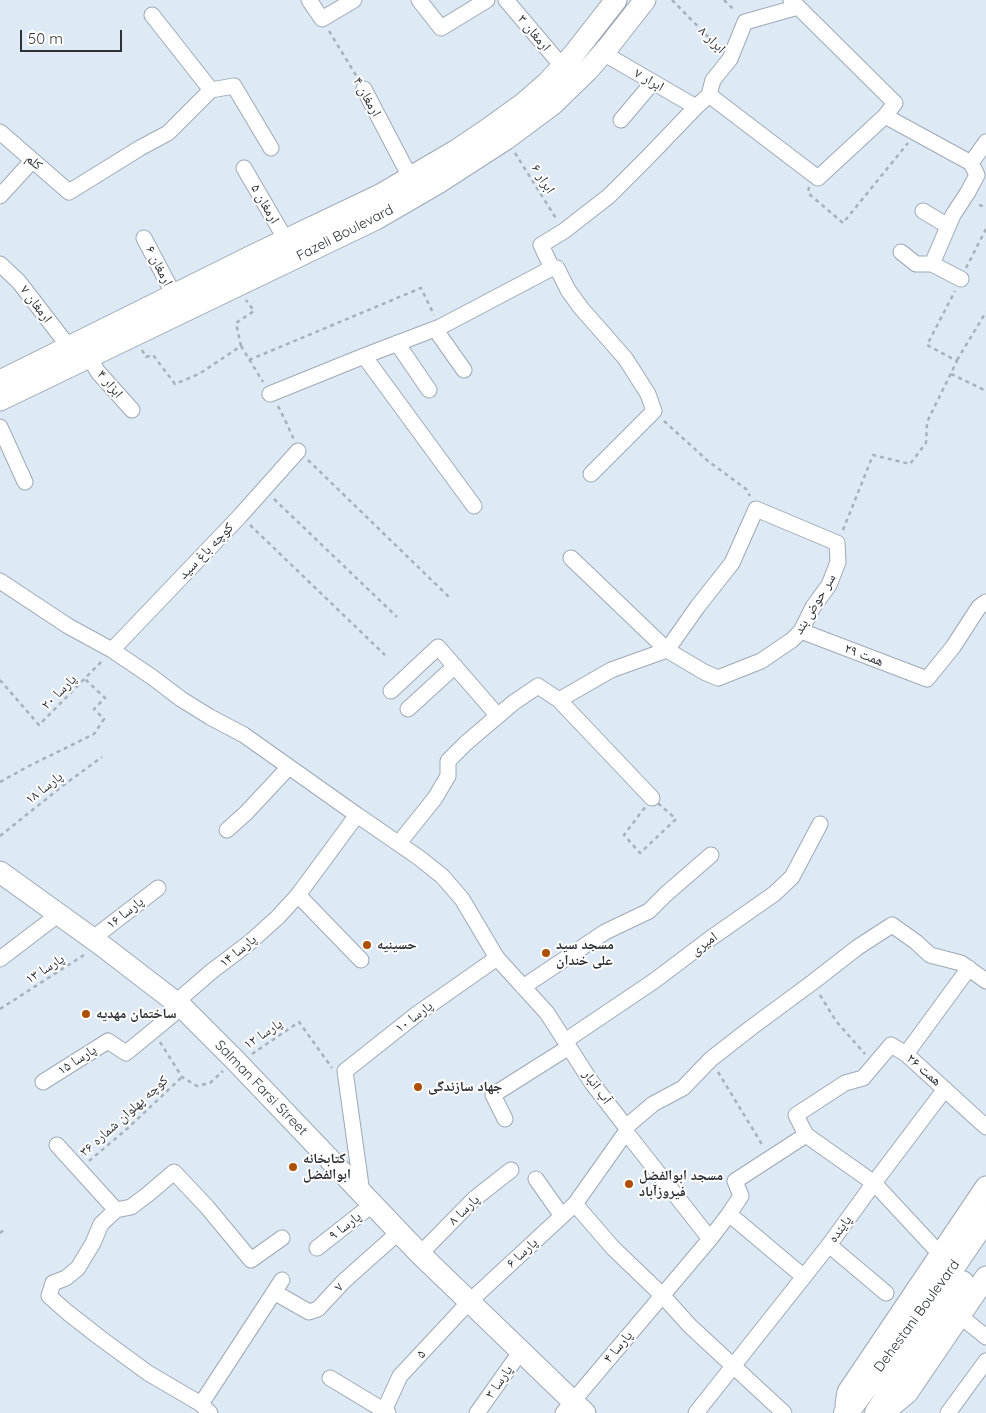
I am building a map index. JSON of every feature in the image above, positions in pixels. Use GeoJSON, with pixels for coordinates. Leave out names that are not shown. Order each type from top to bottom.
{"type":"FeatureCollection","features":[{"type":"Feature","properties":{"kind":"main road","name":"Fazeli Boulevard"},"geometry":{"type":"LineString","coordinates":[[0,381],[380,195],[456,150],[524,103],[546,97],[562,66],[573,55],[616,0]]}},
{"type":"Feature","properties":{"kind":"main road","name":"Fazeli Boulevard"},"geometry":{"type":"LineString","coordinates":[[0,400],[376,219],[438,184],[506,139],[546,97],[588,70],[645,0]]}},
{"type":"Feature","properties":{"kind":"main road","name":"Salman Farsi Street"},"geometry":{"type":"LineString","coordinates":[[0,872],[96,941],[178,1005],[236,1061],[420,1254],[521,1351],[574,1409]]}},
{"type":"Feature","properties":{"kind":"main road"},"geometry":{"type":"LineString","coordinates":[[845,1413],[848,1392],[986,1187]]}},
{"type":"Feature","properties":{"kind":"main road","name":"Dehestani Boulevard"},"geometry":{"type":"LineString","coordinates":[[845,1413],[932,1297],[986,1218]]}},
{"type":"Feature","properties":{"kind":"main road","name":"Dehestani Boulevard"},"geometry":{"type":"LineString","coordinates":[[876,1413],[986,1247]]}},
{"type":"Feature","properties":{"kind":"main road"},"geometry":{"type":"LineString","coordinates":[[884,1413],[907,1393],[986,1277]]}},
{"type":"Feature","properties":{"kind":"street"},"geometry":{"type":"LineString","coordinates":[[309,0],[322,18],[354,0]]}},
{"type":"Feature","properties":{"kind":"street"},"geometry":{"type":"LineString","coordinates":[[419,0],[441,28],[487,0]]}},
{"type":"Feature","properties":{"kind":"street","name":"ارمغان ۳"},"geometry":{"type":"LineString","coordinates":[[506,0],[562,66]]}},
{"type":"Feature","properties":{"kind":"street"},"geometry":{"type":"LineString","coordinates":[[709,95],[818,178],[885,116],[895,103],[795,3],[745,22],[730,59]]}},
{"type":"Feature","properties":{"kind":"street"},"geometry":{"type":"LineString","coordinates":[[152,15],[210,90],[234,86],[271,148]]}},
{"type":"Feature","properties":{"kind":"street","name":"ابرار ۷"},"geometry":{"type":"LineString","coordinates":[[603,53],[696,107]]}},
{"type":"Feature","properties":{"kind":"street","name":"ابرار ۸"},"geometry":{"type":"LineString","coordinates":[[552,268],[541,245],[564,231],[609,196],[709,95],[713,80],[730,59]]}},
{"type":"Feature","properties":{"kind":"street"},"geometry":{"type":"LineString","coordinates":[[621,120],[653,82]]}},
{"type":"Feature","properties":{"kind":"street","name":"ارمغان ۴"},"geometry":{"type":"LineString","coordinates":[[364,89],[410,177]]}},
{"type":"Feature","properties":{"kind":"street","name":"کلم"},"geometry":{"type":"LineString","coordinates":[[0,132],[69,192],[168,133],[210,90]]}},
{"type":"Feature","properties":{"kind":"street"},"geometry":{"type":"LineString","coordinates":[[885,116],[971,163],[977,175],[953,215],[932,264]]}},
{"type":"Feature","properties":{"kind":"street"},"geometry":{"type":"LineString","coordinates":[[971,163],[986,142]]}},
{"type":"Feature","properties":{"kind":"street"},"geometry":{"type":"LineString","coordinates":[[0,196],[32,161]]}},
{"type":"Feature","properties":{"kind":"street","name":"ارمغان ۵"},"geometry":{"type":"LineString","coordinates":[[244,168],[286,240]]}},
{"type":"Feature","properties":{"kind":"street"},"geometry":{"type":"LineString","coordinates":[[923,211],[948,226]]}},
{"type":"Feature","properties":{"kind":"street","name":"ارمغان ۶"},"geometry":{"type":"LineString","coordinates":[[144,238],[174,295]]}},
{"type":"Feature","properties":{"kind":"street"},"geometry":{"type":"LineString","coordinates":[[901,252],[916,264],[932,264],[960,279]]}},
{"type":"Feature","properties":{"kind":"street","name":"ارمغان ۷"},"geometry":{"type":"LineString","coordinates":[[0,264],[19,282],[69,347]]}},
{"type":"Feature","properties":{"kind":"street"},"geometry":{"type":"LineString","coordinates":[[270,394],[437,328],[552,268],[557,268],[568,290],[581,308],[625,358],[648,394],[654,411],[591,474]]}},
{"type":"Feature","properties":{"kind":"street"},"geometry":{"type":"LineString","coordinates":[[437,328],[464,370]]}},
{"type":"Feature","properties":{"kind":"street"},"geometry":{"type":"LineString","coordinates":[[397,343],[429,390]]}},
{"type":"Feature","properties":{"kind":"street"},"geometry":{"type":"LineString","coordinates":[[364,356],[474,506]]}},
{"type":"Feature","properties":{"kind":"street","name":"ابزار ۴"},"geometry":{"type":"LineString","coordinates":[[90,357],[98,372],[132,410]]}},
{"type":"Feature","properties":{"kind":"street"},"geometry":{"type":"LineString","coordinates":[[0,427],[25,482]]}},
{"type":"Feature","properties":{"kind":"street","name":"کوچه باغ سید"},"geometry":{"type":"LineString","coordinates":[[112,650],[240,516],[298,451]]}},
{"type":"Feature","properties":{"kind":"street"},"geometry":{"type":"LineString","coordinates":[[559,700],[611,670],[667,650],[698,606],[732,563],[756,509],[837,543]]}},
{"type":"Feature","properties":{"kind":"street","name":"سر حوض بند"},"geometry":{"type":"LineString","coordinates":[[667,650],[718,678],[761,660],[792,640],[801,631],[813,606],[828,586],[838,562],[837,543]]}},
{"type":"Feature","properties":{"kind":"street"},"geometry":{"type":"LineString","coordinates":[[571,558],[667,650]]}},
{"type":"Feature","properties":{"kind":"street"},"geometry":{"type":"LineString","coordinates":[[0,581],[68,626],[112,650],[181,699],[244,735],[399,843],[442,876],[457,893],[480,927],[497,958],[547,1014],[567,1044]]}},
{"type":"Feature","properties":{"kind":"street","name":"همت ۲۹"},"geometry":{"type":"LineString","coordinates":[[801,631],[927,678],[953,647],[979,607],[986,602]]}},
{"type":"Feature","properties":{"kind":"street"},"geometry":{"type":"LineString","coordinates":[[391,691],[438,647],[498,716]]}},
{"type":"Feature","properties":{"kind":"street"},"geometry":{"type":"LineString","coordinates":[[408,709],[455,666]]}},
{"type":"Feature","properties":{"kind":"street"},"geometry":{"type":"LineString","coordinates":[[399,843],[435,798],[448,776],[448,762],[513,703],[538,686],[559,700],[652,798]]}},
{"type":"Feature","properties":{"kind":"street"},"geometry":{"type":"LineString","coordinates":[[228,830],[289,767]]}},
{"type":"Feature","properties":{"kind":"street","name":"پارسا ۱۴"},"geometry":{"type":"LineString","coordinates":[[178,1005],[212,971],[249,943],[278,917],[298,895],[357,815]]}},
{"type":"Feature","properties":{"kind":"street","name":"امیری"},"geometry":{"type":"LineString","coordinates":[[505,1119],[493,1095],[567,1044],[774,894],[792,876],[820,824]]}},
{"type":"Feature","properties":{"kind":"street"},"geometry":{"type":"LineString","coordinates":[[523,987],[604,932],[649,911],[712,855]]}},
{"type":"Feature","properties":{"kind":"street","name":"پارسا ۱۶"},"geometry":{"type":"LineString","coordinates":[[96,941],[158,888]]}},
{"type":"Feature","properties":{"kind":"street"},"geometry":{"type":"LineString","coordinates":[[298,895],[361,960]]}},
{"type":"Feature","properties":{"kind":"street"},"geometry":{"type":"LineString","coordinates":[[0,960],[59,914]]}},
{"type":"Feature","properties":{"kind":"street","name":"پارسا ۶"},"geometry":{"type":"LineString","coordinates":[[469,1302],[575,1204],[626,1130],[653,1104],[683,1088],[711,1060],[858,947],[892,925],[916,942],[930,955],[961,963],[969,968]]}},
{"type":"Feature","properties":{"kind":"street","name":"پارسا ۱۰"},"geometry":{"type":"LineString","coordinates":[[367,1199],[345,1071],[417,1014],[497,958]]}},
{"type":"Feature","properties":{"kind":"street"},"geometry":{"type":"LineString","coordinates":[[906,1054],[969,968],[986,981]]}},
{"type":"Feature","properties":{"kind":"street","name":"پارسا ۱۵"},"geometry":{"type":"LineString","coordinates":[[43,1082],[108,1041],[126,1054],[178,1005]]}},
{"type":"Feature","properties":{"kind":"street","name":"آب انبار"},"geometry":{"type":"LineString","coordinates":[[567,1044],[626,1130],[710,1239]]}},
{"type":"Feature","properties":{"kind":"street","name":"همت ۲۶"},"geometry":{"type":"LineString","coordinates":[[806,1135],[796,1114],[845,1083],[863,1078],[891,1045],[906,1054],[986,1127]]}},
{"type":"Feature","properties":{"kind":"street","name":"پاینده"},"geometry":{"type":"LineString","coordinates":[[704,1410],[733,1367],[829,1245],[945,1089]]}},
{"type":"Feature","properties":{"kind":"street"},"geometry":{"type":"LineString","coordinates":[[770,1158],[806,1135],[874,1182],[940,1254]]}},
{"type":"Feature","properties":{"kind":"street"},"geometry":{"type":"LineString","coordinates":[[58,1145],[116,1210]]}},
{"type":"Feature","properties":{"kind":"street","name":"پارسا ۴"},"geometry":{"type":"LineString","coordinates":[[574,1409],[662,1294],[729,1214],[741,1196],[735,1181],[770,1158]]}},
{"type":"Feature","properties":{"kind":"street","name":"پارسا ۸"},"geometry":{"type":"LineString","coordinates":[[420,1254],[474,1199],[512,1170]]}},
{"type":"Feature","properties":{"kind":"street"},"geometry":{"type":"LineString","coordinates":[[206,1408],[148,1373],[99,1337],[49,1296],[53,1283],[66,1278],[78,1268],[93,1243],[101,1224],[116,1210],[130,1207],[174,1172],[207,1207],[251,1260],[282,1238]]}},
{"type":"Feature","properties":{"kind":"street"},"geometry":{"type":"LineString","coordinates":[[536,1179],[562,1216]]}},
{"type":"Feature","properties":{"kind":"street","name":"پارسا ۹"},"geometry":{"type":"LineString","coordinates":[[317,1248],[367,1199]]}},
{"type":"Feature","properties":{"kind":"street"},"geometry":{"type":"LineString","coordinates":[[575,1204],[613,1248],[662,1294],[690,1326],[784,1413]]}},
{"type":"Feature","properties":{"kind":"street"},"geometry":{"type":"LineString","coordinates":[[729,1214],[804,1277]]}},
{"type":"Feature","properties":{"kind":"street","name":"۷"},"geometry":{"type":"LineString","coordinates":[[206,1408],[278,1286],[309,1312],[318,1309],[344,1281],[399,1232]]}},
{"type":"Feature","properties":{"kind":"street"},"geometry":{"type":"LineString","coordinates":[[829,1245],[886,1293]]}},
{"type":"Feature","properties":{"kind":"street","name":"۵"},"geometry":{"type":"LineString","coordinates":[[386,1412],[400,1376],[469,1302]]}},
{"type":"Feature","properties":{"kind":"street"},"geometry":{"type":"LineString","coordinates":[[960,1316],[986,1337]]}},
{"type":"Feature","properties":{"kind":"street","name":"پارسا ۳"},"geometry":{"type":"LineString","coordinates":[[478,1413],[521,1351]]}},
{"type":"Feature","properties":{"kind":"street"},"geometry":{"type":"LineString","coordinates":[[948,1413],[986,1361]]}},
{"type":"Feature","properties":{"kind":"street"},"geometry":{"type":"LineString","coordinates":[[330,1378],[386,1412]]}},
{"type":"Feature","properties":{"kind":"path","name":"ابرار ۸"},"geometry":{"type":"LineString","coordinates":[[672,0],[730,59]]}},
{"type":"Feature","properties":{"kind":"path","name":"ارمغان ۴"},"geometry":{"type":"LineString","coordinates":[[322,18],[364,89]]}},
{"type":"Feature","properties":{"kind":"path"},"geometry":{"type":"LineString","coordinates":[[809,171],[808,193],[843,223],[915,134]]}},
{"type":"Feature","properties":{"kind":"path","name":"ابرار ۶"},"geometry":{"type":"LineString","coordinates":[[506,139],[564,231]]}},
{"type":"Feature","properties":{"kind":"path"},"geometry":{"type":"LineString","coordinates":[[979,205],[986,207]]}},
{"type":"Feature","properties":{"kind":"path"},"geometry":{"type":"LineString","coordinates":[[957,361],[927,345],[986,229]]}},
{"type":"Feature","properties":{"kind":"path"},"geometry":{"type":"LineString","coordinates":[[236,286],[254,311],[236,323],[241,346],[288,424],[298,451],[450,598]]}},
{"type":"Feature","properties":{"kind":"path"},"geometry":{"type":"LineString","coordinates":[[249,360],[421,288],[437,328]]}},
{"type":"Feature","properties":{"kind":"path"},"geometry":{"type":"LineString","coordinates":[[837,543],[872,455],[910,464],[926,443],[927,422],[957,361],[986,312]]}},
{"type":"Feature","properties":{"kind":"path"},"geometry":{"type":"LineString","coordinates":[[135,335],[146,357],[153,356],[175,384],[199,374],[241,346]]}},
{"type":"Feature","properties":{"kind":"path"},"geometry":{"type":"LineString","coordinates":[[951,374],[986,391]]}},
{"type":"Feature","properties":{"kind":"path"},"geometry":{"type":"LineString","coordinates":[[654,411],[708,461],[746,490],[756,509]]}},
{"type":"Feature","properties":{"kind":"path"},"geometry":{"type":"LineString","coordinates":[[264,489],[397,617]]}},
{"type":"Feature","properties":{"kind":"path"},"geometry":{"type":"LineString","coordinates":[[240,516],[385,655]]}},
{"type":"Feature","properties":{"kind":"path","name":"پارسا ۲۰"},"geometry":{"type":"LineString","coordinates":[[0,680],[39,725],[112,650]]}},
{"type":"Feature","properties":{"kind":"path"},"geometry":{"type":"LineString","coordinates":[[0,782],[94,734],[104,719],[94,709],[105,698],[85,679]]}},
{"type":"Feature","properties":{"kind":"path","name":"پارسا ۱۸"},"geometry":{"type":"LineString","coordinates":[[0,836],[102,757]]}},
{"type":"Feature","properties":{"kind":"path"},"geometry":{"type":"LineString","coordinates":[[652,798],[676,819],[640,853],[624,835],[652,798]]}},
{"type":"Feature","properties":{"kind":"path","name":"پارسا ۱۳"},"geometry":{"type":"LineString","coordinates":[[0,1009],[96,941]]}},
{"type":"Feature","properties":{"kind":"path"},"geometry":{"type":"LineString","coordinates":[[813,982],[836,1021],[874,1064]]}},
{"type":"Feature","properties":{"kind":"path","name":"پارسا ۱۲"},"geometry":{"type":"LineString","coordinates":[[182,1077],[197,1086],[210,1083],[236,1061],[299,1022],[347,1088]]}},
{"type":"Feature","properties":{"kind":"path"},"geometry":{"type":"LineString","coordinates":[[148,1035],[159,1041],[182,1077]]}},
{"type":"Feature","properties":{"kind":"path"},"geometry":{"type":"LineString","coordinates":[[711,1060],[770,1158]]}},
{"type":"Feature","properties":{"kind":"path","name":"کوچه پهلوان شماره ۳۶"},"geometry":{"type":"LineString","coordinates":[[79,1169],[128,1128],[182,1077]]}},
{"type":"Feature","properties":{"kind":"path"},"geometry":{"type":"LineString","coordinates":[[0,1233],[5,1229]]}},
{"type":"Feature","properties":{"kind":"place","name":"حسینیه"},"geometry":{"type":"Point","coordinates":[367,945]}},
{"type":"Feature","properties":{"kind":"place","name":"مسجد سید علی خندان"},"geometry":{"type":"Point","coordinates":[546,953]}},
{"type":"Feature","properties":{"kind":"place","name":"ساختمان مهدیه"},"geometry":{"type":"Point","coordinates":[86,1014]}},
{"type":"Feature","properties":{"kind":"place","name":"جهاد سازندگی"},"geometry":{"type":"Point","coordinates":[418,1087]}},
{"type":"Feature","properties":{"kind":"place","name":"کتابخانه ابوالفضل"},"geometry":{"type":"Point","coordinates":[293,1167]}},
{"type":"Feature","properties":{"kind":"place","name":"مسجد ابوالفضل فیروزآباد"},"geometry":{"type":"Point","coordinates":[629,1184]}}]}
